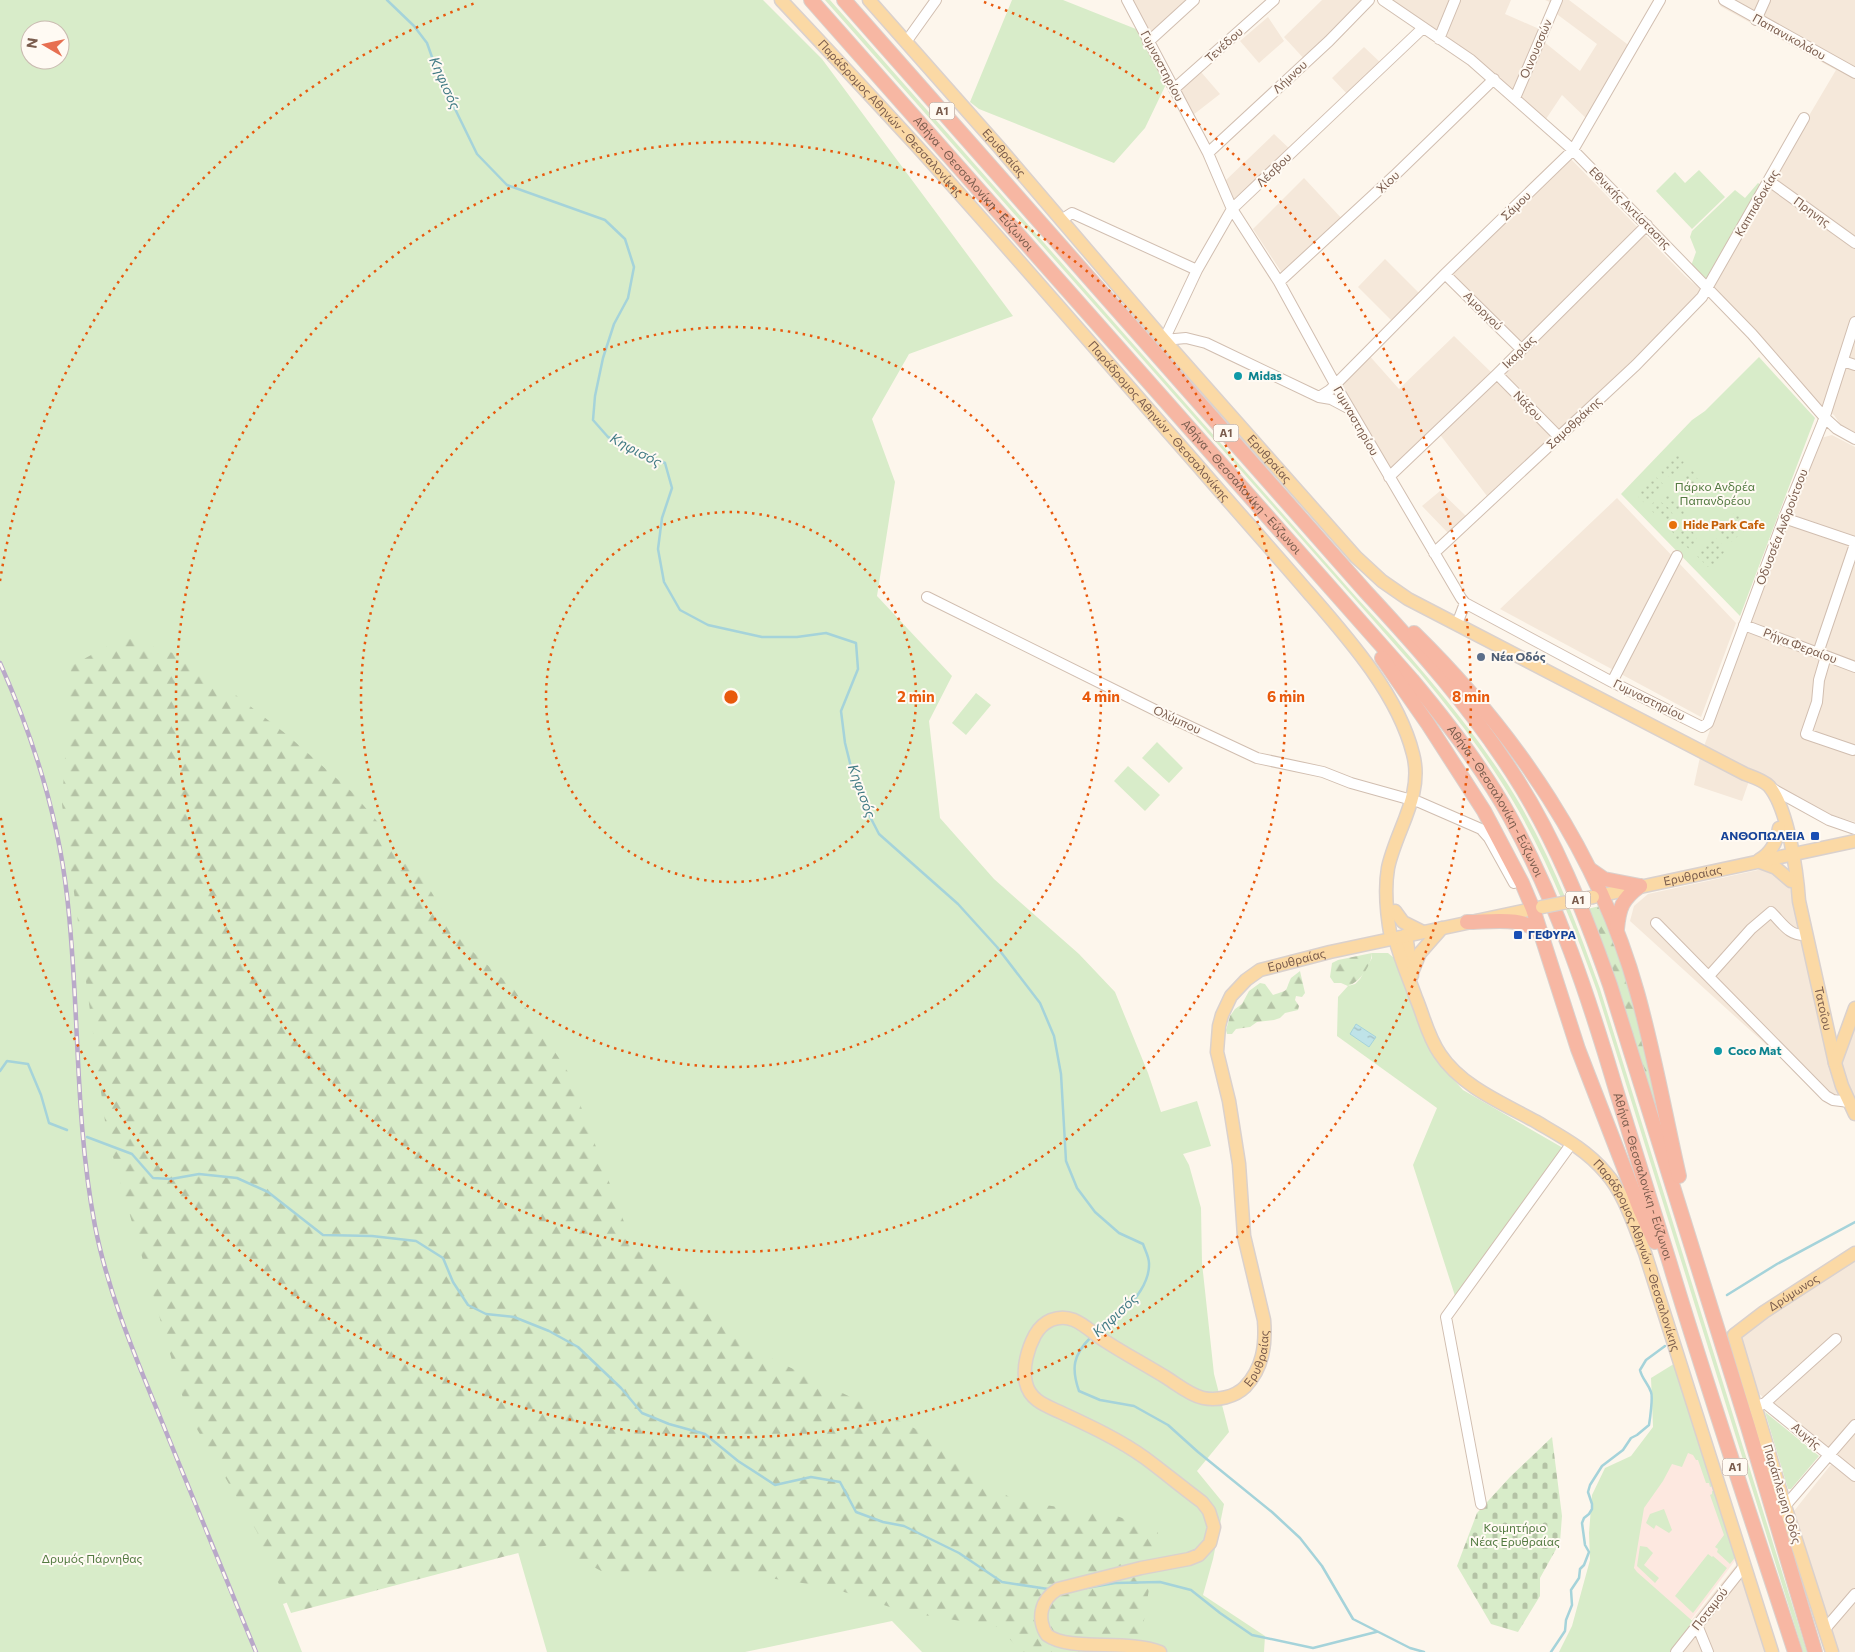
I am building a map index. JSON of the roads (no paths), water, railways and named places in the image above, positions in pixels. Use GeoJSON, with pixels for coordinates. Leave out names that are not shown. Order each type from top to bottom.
{"type":"FeatureCollection","features":[{"type":"Feature","properties":{"kind":"highway","name":"Αθήνα - Θεσσαλονίκη - Εύζωνοι"},"geometry":{"type":"LineString","coordinates":[[811,0],[1346,608],[1412,680],[1491,785],[1527,850],[1566,937],[1586,994],[1677,1288],[1794,1652]]}},
{"type":"Feature","properties":{"kind":"highway","name":"Αθήνα - Θεσσαλονίκη - Εύζωνοι"},"geometry":{"type":"LineString","coordinates":[[844,0],[1366,592],[1400,628],[1451,689],[1512,772],[1550,839],[1590,927],[1610,985],[1748,1427],[1815,1652]]}},
{"type":"Feature","properties":{"kind":"highway"},"geometry":{"type":"LineString","coordinates":[[1366,592],[1409,628],[1449,668],[1482,706],[1538,782],[1589,868],[1604,880],[1640,886]]}},
{"type":"Feature","properties":{"kind":"highway"},"geometry":{"type":"LineString","coordinates":[[1346,608],[1428,724],[1484,811],[1518,883],[1538,908],[1543,940],[1578,1049],[1640,1209],[1677,1288]]}},
{"type":"Feature","properties":{"kind":"highway"},"geometry":{"type":"LineString","coordinates":[[1589,868],[1597,896],[1617,933],[1637,991],[1693,1239],[1695,1256]]}},
{"type":"Feature","properties":{"kind":"highway"},"geometry":{"type":"LineString","coordinates":[[1617,933],[1621,906],[1626,898],[1640,886]]}},
{"type":"Feature","properties":{"kind":"highway"},"geometry":{"type":"LineString","coordinates":[[1468,922],[1522,924],[1535,928],[1543,940]]}},
{"type":"Feature","properties":{"kind":"main road","name":"Παράδρομος Αθηνών - Θεσσαλονίκης"},"geometry":{"type":"LineString","coordinates":[[781,0],[915,145],[1342,631],[1374,674],[1404,728],[1415,764],[1416,776],[1412,800],[1390,861],[1387,878],[1388,920],[1398,937],[1412,975]]}},
{"type":"Feature","properties":{"kind":"main road","name":"Ερυθραίας"},"geometry":{"type":"LineString","coordinates":[[869,0],[1164,340],[1356,557],[1382,580],[1396,590],[1457,624],[1745,774],[1761,780],[1768,786]]}},
{"type":"Feature","properties":{"kind":"main road","name":"Ερυθραίας"},"geometry":{"type":"LineString","coordinates":[[1745,774],[1755,781],[1769,800],[1788,855]]}},
{"type":"Feature","properties":{"kind":"main road"},"geometry":{"type":"LineString","coordinates":[[1768,786],[1776,798],[1781,811],[1788,855]]}},
{"type":"Feature","properties":{"kind":"main road"},"geometry":{"type":"LineString","coordinates":[[1757,862],[1775,844],[1779,828]]}},
{"type":"Feature","properties":{"kind":"main road","name":"Ερυθραίας"},"geometry":{"type":"LineString","coordinates":[[1160,1652],[1136,1648],[1091,1651],[1072,1650],[1056,1644],[1043,1627],[1041,1616],[1044,1605],[1049,1596],[1058,1588],[1194,1557],[1207,1547],[1213,1532],[1213,1521],[1206,1506],[1143,1457],[1090,1426],[1044,1405],[1031,1395],[1025,1380],[1026,1363],[1033,1339],[1039,1329],[1048,1322],[1064,1318],[1084,1325],[1103,1340],[1201,1398],[1210,1399],[1234,1395],[1256,1374],[1263,1351],[1264,1320],[1244,1236],[1239,1164],[1229,1102],[1217,1052],[1222,1015],[1235,991],[1260,970],[1310,956],[1855,841]]}},
{"type":"Feature","properties":{"kind":"main road"},"geometry":{"type":"LineString","coordinates":[[1757,862],[1776,868],[1794,880],[1802,865],[1814,850]]}},
{"type":"Feature","properties":{"kind":"main road","name":"Τατοΐου"},"geometry":{"type":"LineString","coordinates":[[1788,855],[1835,1063],[1855,1114]]}},
{"type":"Feature","properties":{"kind":"main road","name":"Παράδρομος Αθηνών - Θεσσαλονίκης"},"geometry":{"type":"LineString","coordinates":[[1387,893],[1395,911],[1403,966],[1431,1038],[1440,1054],[1460,1077],[1572,1143],[1595,1161],[1607,1173],[1629,1212],[1672,1336],[1772,1652]]}},
{"type":"Feature","properties":{"kind":"main road"},"geometry":{"type":"LineString","coordinates":[[1395,911],[1403,922],[1423,932]]}},
{"type":"Feature","properties":{"kind":"main road"},"geometry":{"type":"LineString","coordinates":[[1417,1000],[1412,975],[1420,953],[1442,928]]}},
{"type":"Feature","properties":{"kind":"main road"},"geometry":{"type":"LineString","coordinates":[[1835,1063],[1855,1008]]}},
{"type":"Feature","properties":{"kind":"main road","name":"Δρύμωνος"},"geometry":{"type":"LineString","coordinates":[[1734,1335],[1764,1312],[1855,1253]]}},
{"type":"Feature","properties":{"kind":"main road","name":"Παράπλευρη Οδός"},"geometry":{"type":"LineString","coordinates":[[1734,1335],[1760,1405],[1785,1506],[1832,1652]]}},
{"type":"Feature","properties":{"kind":"street"},"geometry":{"type":"LineString","coordinates":[[906,42],[936,0]]}},
{"type":"Feature","properties":{"kind":"street","name":"Γυμναστηρίου"},"geometry":{"type":"LineString","coordinates":[[1127,0],[1208,153],[1232,209],[1279,282],[1350,410],[1465,603],[1612,682],[1702,727]]}},
{"type":"Feature","properties":{"kind":"street"},"geometry":{"type":"LineString","coordinates":[[1148,42],[1194,0]]}},
{"type":"Feature","properties":{"kind":"street","name":"Τενέδου"},"geometry":{"type":"LineString","coordinates":[[1174,89],[1274,0]]}},
{"type":"Feature","properties":{"kind":"street","name":"Λήμνου"},"geometry":{"type":"LineString","coordinates":[[1208,153],[1329,41],[1369,0]]}},
{"type":"Feature","properties":{"kind":"street","name":"Εθνικής Αντίστασης"},"geometry":{"type":"LineString","coordinates":[[1383,0],[1471,60],[1573,150],[1709,288],[1825,418],[1837,429],[1855,439]]}},
{"type":"Feature","properties":{"kind":"street"},"geometry":{"type":"LineString","coordinates":[[1439,39],[1455,0]]}},
{"type":"Feature","properties":{"kind":"street","name":"Οινουσσών"},"geometry":{"type":"LineString","coordinates":[[1515,98],[1558,0]]}},
{"type":"Feature","properties":{"kind":"street","name":"Σάμου"},"geometry":{"type":"LineString","coordinates":[[1319,397],[1335,384],[1573,150],[1660,0]]}},
{"type":"Feature","properties":{"kind":"street","name":"Παπανικολάου"},"geometry":{"type":"LineString","coordinates":[[1724,0],[1756,20],[1855,74]]}},
{"type":"Feature","properties":{"kind":"street"},"geometry":{"type":"LineString","coordinates":[[1756,20],[1765,0]]}},
{"type":"Feature","properties":{"kind":"street","name":"Λέσβου"},"geometry":{"type":"LineString","coordinates":[[1164,340],[1197,270],[1232,209],[1423,28]]}},
{"type":"Feature","properties":{"kind":"street","name":"Χίου"},"geometry":{"type":"LineString","coordinates":[[1279,282],[1394,176],[1494,79]]}},
{"type":"Feature","properties":{"kind":"street","name":"Καππαδοκίας"},"geometry":{"type":"LineString","coordinates":[[1709,288],[1804,118]]}},
{"type":"Feature","properties":{"kind":"street","name":"Πρηνης"},"geometry":{"type":"LineString","coordinates":[[1769,181],[1855,243]]}},
{"type":"Feature","properties":{"kind":"street"},"geometry":{"type":"LineString","coordinates":[[1061,220],[1072,214],[1197,270]]}},
{"type":"Feature","properties":{"kind":"street","name":"Ικαρίας"},"geometry":{"type":"LineString","coordinates":[[1389,477],[1497,374],[1647,225]]}},
{"type":"Feature","properties":{"kind":"street","name":"Αμοργού"},"geometry":{"type":"LineString","coordinates":[[1445,274],[1521,349]]}},
{"type":"Feature","properties":{"kind":"street","name":"Σαμοθράκης"},"geometry":{"type":"LineString","coordinates":[[1434,553],[1636,365],[1709,288]]}},
{"type":"Feature","properties":{"kind":"street","name":"Οδυσσέα Ανδρούτσου"},"geometry":{"type":"LineString","coordinates":[[1702,727],[1708,723],[1784,518],[1825,418],[1855,322]]}},
{"type":"Feature","properties":{"kind":"street"},"geometry":{"type":"LineString","coordinates":[[1164,340],[1186,338],[1206,344],[1319,397],[1331,399],[1350,410]]}},
{"type":"Feature","properties":{"kind":"street"},"geometry":{"type":"LineString","coordinates":[[1843,361],[1855,365]]}},
{"type":"Feature","properties":{"kind":"street","name":"Νάξου"},"geometry":{"type":"LineString","coordinates":[[1497,374],[1559,437]]}},
{"type":"Feature","properties":{"kind":"street"},"geometry":{"type":"LineString","coordinates":[[1784,518],[1855,543],[1822,655],[1817,702],[1806,734],[1853,750]]}},
{"type":"Feature","properties":{"kind":"street"},"geometry":{"type":"LineString","coordinates":[[1612,682],[1676,556]]}},
{"type":"Feature","properties":{"kind":"street","name":"Ολύμπου"},"geometry":{"type":"LineString","coordinates":[[927,597],[1257,758],[1323,772],[1351,783],[1412,800],[1474,826],[1486,833],[1518,883]]}},
{"type":"Feature","properties":{"kind":"street"},"geometry":{"type":"LineString","coordinates":[[1457,624],[1465,603]]}},
{"type":"Feature","properties":{"kind":"street","name":"Ρήγα Φεραίου"},"geometry":{"type":"LineString","coordinates":[[1744,625],[1855,667]]}},
{"type":"Feature","properties":{"kind":"street","name":"Ερυθραίας"},"geometry":{"type":"LineString","coordinates":[[1768,786],[1829,820],[1855,829]]}},
{"type":"Feature","properties":{"kind":"street"},"geometry":{"type":"LineString","coordinates":[[1709,976],[1750,929],[1771,912],[1792,934],[1797,936],[1806,935]]}},
{"type":"Feature","properties":{"kind":"street"},"geometry":{"type":"LineString","coordinates":[[1656,923],[1826,1096],[1833,1100],[1849,1102]]}},
{"type":"Feature","properties":{"kind":"street"},"geometry":{"type":"LineString","coordinates":[[1481,1504],[1446,1318],[1572,1143]]}},
{"type":"Feature","properties":{"kind":"street"},"geometry":{"type":"LineString","coordinates":[[1760,1405],[1836,1339]]}},
{"type":"Feature","properties":{"kind":"street","name":"Αυγής"},"geometry":{"type":"LineString","coordinates":[[1760,1405],[1855,1476]]}},
{"type":"Feature","properties":{"kind":"street"},"geometry":{"type":"LineString","coordinates":[[1785,1506],[1855,1425]]}},
{"type":"Feature","properties":{"kind":"street","name":"Ποταμού"},"geometry":{"type":"LineString","coordinates":[[1676,1652],[1745,1565]]}},
{"type":"Feature","properties":{"kind":"street"},"geometry":{"type":"LineString","coordinates":[[1824,1629],[1855,1594]]}},
{"type":"Feature","properties":{"kind":"street"},"geometry":{"type":"LineString","coordinates":[[1697,1625],[1708,1652]]}},
{"type":"Feature","properties":{"kind":"water"},"geometry":{"type":"Polygon","coordinates":[[[1356,1024],[1376,1037],[1369,1047],[1350,1034],[1356,1024]]]}},
{"type":"Feature","properties":{"kind":"waterway","name":"Κηφισός"},"geometry":{"type":"LineString","coordinates":[[387,0],[414,26],[427,43],[438,74],[477,154],[507,185],[605,220],[625,239],[634,267],[628,298],[614,324],[603,358],[595,396],[593,420],[608,437],[665,463],[672,488],[662,518],[658,549],[664,582],[680,610],[708,625],[762,637],[797,637],[826,633],[856,643],[858,669],[841,711],[845,743],[855,783],[865,807],[879,834],[958,904],[997,947],[1040,1003],[1054,1036],[1061,1074],[1066,1161],[1077,1188],[1095,1212],[1119,1233],[1143,1244],[1148,1256],[1149,1270],[1141,1290],[1126,1308],[1096,1331]]}},
{"type":"Feature","properties":{"kind":"waterway"},"geometry":{"type":"LineString","coordinates":[[0,1071],[7,1061],[28,1064],[41,1095],[49,1123],[67,1130]]}},
{"type":"Feature","properties":{"kind":"waterway"},"geometry":{"type":"LineString","coordinates":[[87,1137],[132,1154],[153,1178],[171,1179],[199,1174],[237,1178],[268,1192],[323,1235],[372,1236],[416,1241],[443,1258],[453,1282],[468,1305],[486,1314],[514,1317],[549,1331],[578,1347],[621,1388],[642,1413],[669,1424],[705,1434],[738,1461],[775,1485],[811,1477],[840,1482],[856,1512],[883,1522],[904,1526],[959,1553],[1002,1582],[1048,1589]]}},
{"type":"Feature","properties":{"kind":"waterway"},"geometry":{"type":"LineString","coordinates":[[1727,1295],[1777,1264],[1855,1222]]}},
{"type":"Feature","properties":{"kind":"waterway","name":"Κηφισός"},"geometry":{"type":"LineString","coordinates":[[1091,1337],[1080,1350],[1075,1362],[1076,1383],[1079,1391],[1100,1400],[1134,1406],[1168,1425],[1272,1512],[1300,1538],[1322,1566],[1353,1619],[1410,1648],[1424,1652]]}},
{"type":"Feature","properties":{"kind":"waterway"},"geometry":{"type":"LineString","coordinates":[[1551,1652],[1565,1631],[1566,1620],[1572,1605],[1571,1590],[1579,1578],[1580,1569],[1584,1565],[1589,1552],[1585,1545],[1582,1523],[1592,1509],[1588,1492],[1590,1485],[1602,1466],[1623,1450],[1631,1438],[1649,1425],[1652,1395],[1640,1370],[1646,1360],[1665,1346]]}},
{"type":"Feature","properties":{"kind":"waterway"},"geometry":{"type":"LineString","coordinates":[[1086,1588],[1115,1583],[1160,1582],[1191,1590],[1252,1635],[1313,1648],[1376,1632]]}},
{"type":"Feature","properties":{"kind":"railway"},"geometry":{"type":"LineString","coordinates":[[0,663],[33,748],[51,806],[63,866],[71,937],[80,1103],[88,1185],[95,1226],[107,1276],[133,1350],[256,1652]]}},
{"type":"Feature","properties":{"kind":"place","name":"Midas"},"geometry":{"type":"Point","coordinates":[1238,376]}},
{"type":"Feature","properties":{"kind":"place","name":"Hide Park Cafe"},"geometry":{"type":"Point","coordinates":[1673,525]}},
{"type":"Feature","properties":{"kind":"place","name":"Νέα Οδός"},"geometry":{"type":"Point","coordinates":[1481,657]}},
{"type":"Feature","properties":{"kind":"place","name":"ΑΝΘΟΠΩΛΕΙΑ"},"geometry":{"type":"Point","coordinates":[1815,836]}},
{"type":"Feature","properties":{"kind":"place","name":"ΓΕΦΥΡΑ"},"geometry":{"type":"Point","coordinates":[1518,935]}},
{"type":"Feature","properties":{"kind":"place","name":"Coco Mat"},"geometry":{"type":"Point","coordinates":[1718,1051]}},
{"type":"Feature","properties":{"kind":"park label","name":"Πάρκο Ανδρέα Παπανδρέου"},"geometry":{"type":"Point","coordinates":[1715,494]}},
{"type":"Feature","properties":{"kind":"park label","name":"Κοιμητήριο Νέας Ερυθραίας"},"geometry":{"type":"Point","coordinates":[1515,1535]}},
{"type":"Feature","properties":{"kind":"park label","name":"Δρυμός Πάρνηθας"},"geometry":{"type":"Point","coordinates":[92,1559]}}]}
